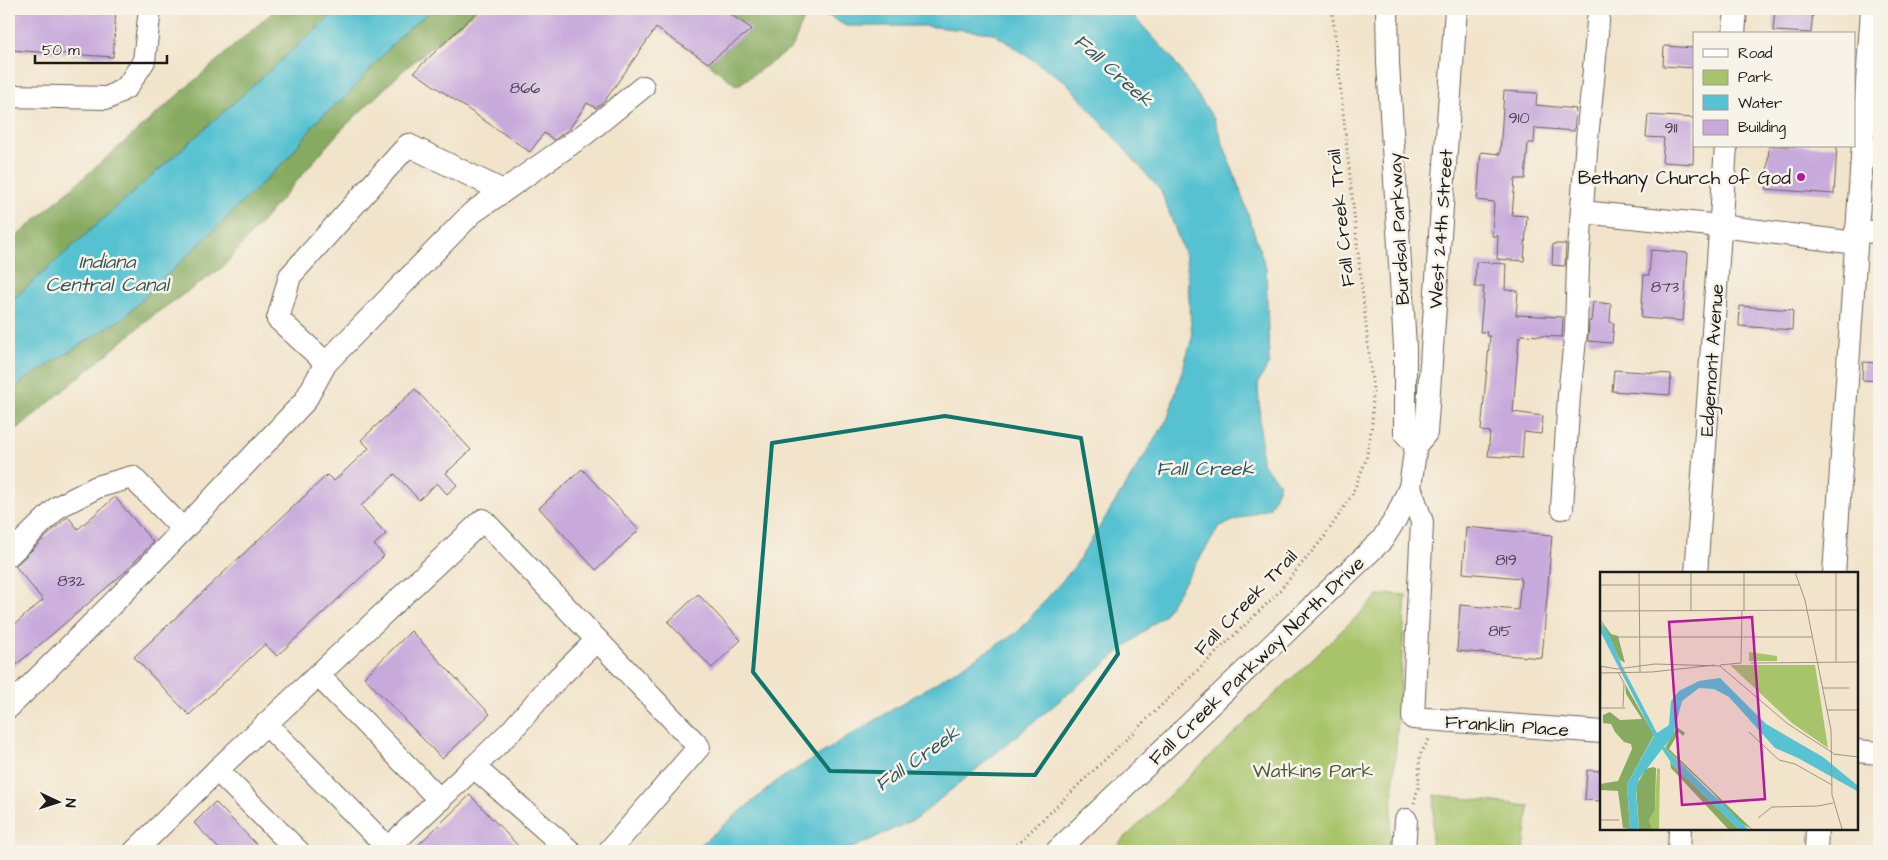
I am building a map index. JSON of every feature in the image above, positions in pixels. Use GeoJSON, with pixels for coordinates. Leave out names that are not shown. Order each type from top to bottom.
{"type":"FeatureCollection","features":[{"type":"Feature","properties":{"kind":"street"},"geometry":{"type":"LineString","coordinates":[[9,96],[108,98],[127,87],[144,61],[150,9]]}},
{"type":"Feature","properties":{"kind":"street","name":"Burdsal Parkway"},"geometry":{"type":"LineString","coordinates":[[1387,9],[1405,347],[1405,433],[1416,445]]}},
{"type":"Feature","properties":{"kind":"street","name":"West 24th Street"},"geometry":{"type":"LineString","coordinates":[[1416,445],[1426,433],[1456,9]]}},
{"type":"Feature","properties":{"kind":"street"},"geometry":{"type":"LineString","coordinates":[[1562,508],[1569,395],[1576,331],[1587,138],[1599,9]]}},
{"type":"Feature","properties":{"kind":"street"},"geometry":{"type":"LineString","coordinates":[[1734,32],[1736,9]]}},
{"type":"Feature","properties":{"kind":"street"},"geometry":{"type":"LineString","coordinates":[[1834,572],[1872,9]]}},
{"type":"Feature","properties":{"kind":"street"},"geometry":{"type":"LineString","coordinates":[[9,707],[129,587],[305,401],[326,363],[472,213],[585,134],[643,86]]}},
{"type":"Feature","properties":{"kind":"street"},"geometry":{"type":"LineString","coordinates":[[326,363],[278,319],[290,276],[408,146],[503,191]]}},
{"type":"Feature","properties":{"kind":"street","name":"Edgemont Avenue"},"geometry":{"type":"LineString","coordinates":[[1696,572],[1726,148]]}},
{"type":"Feature","properties":{"kind":"street"},"geometry":{"type":"LineString","coordinates":[[1582,212],[1856,237],[1879,232]]}},
{"type":"Feature","properties":{"kind":"street","name":"Fall Creek Parkway North Drive"},"geometry":{"type":"LineString","coordinates":[[1057,851],[1382,540],[1396,518],[1410,487],[1416,445]]}},
{"type":"Feature","properties":{"kind":"street"},"geometry":{"type":"LineString","coordinates":[[9,555],[58,508],[97,487],[132,476],[183,529]]}},
{"type":"Feature","properties":{"kind":"street","name":"Franklin Place"},"geometry":{"type":"LineString","coordinates":[[1410,487],[1422,522],[1413,718],[1600,732]]}},
{"type":"Feature","properties":{"kind":"street"},"geometry":{"type":"LineString","coordinates":[[135,851],[217,770],[483,520],[699,747],[609,851]]}},
{"type":"Feature","properties":{"kind":"street"},"geometry":{"type":"LineString","coordinates":[[266,724],[387,850],[512,730],[549,687],[597,640]]}},
{"type":"Feature","properties":{"kind":"street"},"geometry":{"type":"LineString","coordinates":[[318,675],[440,800]]}},
{"type":"Feature","properties":{"kind":"street"},"geometry":{"type":"LineString","coordinates":[[1858,751],[1879,753]]}},
{"type":"Feature","properties":{"kind":"street"},"geometry":{"type":"LineString","coordinates":[[474,767],[570,851]]}},
{"type":"Feature","properties":{"kind":"street"},"geometry":{"type":"LineString","coordinates":[[217,770],[298,851]]}},
{"type":"Feature","properties":{"kind":"street"},"geometry":{"type":"LineString","coordinates":[[1404,851],[1406,820]]}},
{"type":"Feature","properties":{"kind":"street"},"geometry":{"type":"LineString","coordinates":[[1679,851],[1680,830]]}},
{"type":"Feature","properties":{"kind":"street"},"geometry":{"type":"LineString","coordinates":[[1816,851],[1817,830]]}},
{"type":"Feature","properties":{"kind":"path","name":"Fall Creek Trail"},"geometry":{"type":"LineString","coordinates":[[1010,851],[1275,596],[1325,536],[1352,495],[1366,460],[1372,424],[1373,391],[1332,9]]}},
{"type":"Feature","properties":{"kind":"path"},"geometry":{"type":"LineString","coordinates":[[1406,820],[1410,818],[1418,788],[1420,755],[1430,737],[1446,732],[1447,720]]}},
{"type":"Feature","properties":{"kind":"highlighted area"},"geometry":{"type":"Polygon","coordinates":[[[945,416],[1081,438],[1118,654],[1035,775],[830,771],[753,672],[772,443],[945,416]]]}},
{"type":"Feature","properties":{"kind":"green space"},"geometry":{"type":"Polygon","coordinates":[[[276,9],[339,9],[9,303],[9,243],[276,9]]]}},
{"type":"Feature","properties":{"kind":"green space"},"geometry":{"type":"Polygon","coordinates":[[[433,9],[478,9],[406,68],[338,133],[223,267],[155,314],[9,436],[9,395],[21,382],[124,317],[287,159],[317,121],[347,95],[401,35],[433,9]]]}},
{"type":"Feature","properties":{"kind":"green space"},"geometry":{"type":"Polygon","coordinates":[[[723,9],[808,9],[792,48],[737,86],[708,63],[751,29],[723,9]]]}},
{"type":"Feature","properties":{"kind":"green space","name":"Watkins Park"},"geometry":{"type":"Polygon","coordinates":[[[1391,594],[1406,595],[1389,851],[1111,851],[1378,596],[1391,594]]]}},
{"type":"Feature","properties":{"kind":"green space"},"geometry":{"type":"Polygon","coordinates":[[[1435,795],[1529,806],[1524,851],[1431,851],[1435,795]]]}},
{"type":"Feature","properties":{"kind":"water","name":"Indiana Central Canal"},"geometry":{"type":"Polygon","coordinates":[[[339,9],[433,9],[401,35],[347,95],[317,121],[287,159],[124,317],[21,382],[9,395],[9,303],[339,9]]]}},
{"type":"Feature","properties":{"kind":"water","name":"Fall Creek"},"geometry":{"type":"Polygon","coordinates":[[[816,9],[1127,9],[1172,58],[1214,119],[1266,269],[1269,363],[1258,383],[1262,463],[1280,484],[1270,507],[1220,526],[1164,615],[917,818],[846,851],[693,851],[777,781],[1018,632],[1075,566],[1168,418],[1192,338],[1186,258],[1161,191],[1067,83],[993,33],[925,26],[846,26],[816,9]]]}},
{"type":"Feature","properties":{"kind":"building"},"geometry":{"type":"Polygon","coordinates":[[[9,9],[116,9],[113,57],[9,50],[9,9]]]}},
{"type":"Feature","properties":{"kind":"building"},"geometry":{"type":"Polygon","coordinates":[[[480,9],[723,9],[752,29],[708,63],[656,28],[604,102],[596,108],[587,103],[570,128],[554,140],[544,133],[530,152],[414,72],[480,9]]]}},
{"type":"Feature","properties":{"kind":"building"},"geometry":{"type":"Polygon","coordinates":[[[1775,9],[1813,11],[1811,32],[1773,31],[1775,9]]]}},
{"type":"Feature","properties":{"kind":"building"},"geometry":{"type":"Polygon","coordinates":[[[1664,46],[1693,48],[1693,68],[1663,66],[1664,46]]]}},
{"type":"Feature","properties":{"kind":"building"},"geometry":{"type":"Polygon","coordinates":[[[1504,91],[1537,93],[1536,105],[1576,109],[1574,131],[1535,128],[1534,143],[1528,143],[1525,179],[1515,179],[1512,215],[1527,216],[1524,261],[1497,259],[1498,236],[1492,236],[1494,202],[1477,200],[1481,152],[1500,154],[1504,91]]]}},
{"type":"Feature","properties":{"kind":"building"},"geometry":{"type":"Polygon","coordinates":[[[1648,115],[1693,118],[1693,164],[1662,162],[1664,138],[1646,137],[1648,115]]]}},
{"type":"Feature","properties":{"kind":"building","name":"Bethany Church of God"},"geometry":{"type":"Polygon","coordinates":[[[1769,148],[1837,148],[1834,194],[1766,189],[1769,148]]]}},
{"type":"Feature","properties":{"kind":"building"},"geometry":{"type":"Polygon","coordinates":[[[1553,244],[1566,244],[1565,266],[1552,265],[1553,244]]]}},
{"type":"Feature","properties":{"kind":"building"},"geometry":{"type":"Polygon","coordinates":[[[1651,250],[1688,253],[1683,321],[1641,318],[1644,275],[1649,275],[1651,250]]]}},
{"type":"Feature","properties":{"kind":"building"},"geometry":{"type":"Polygon","coordinates":[[[1476,262],[1506,264],[1505,290],[1518,291],[1516,315],[1563,317],[1562,337],[1521,335],[1519,337],[1513,412],[1543,416],[1541,434],[1524,432],[1522,458],[1488,456],[1490,432],[1481,431],[1490,336],[1486,336],[1487,332],[1480,332],[1484,287],[1475,287],[1476,262]]]}},
{"type":"Feature","properties":{"kind":"building"},"geometry":{"type":"Polygon","coordinates":[[[1593,302],[1611,304],[1610,322],[1614,323],[1612,343],[1588,341],[1589,321],[1591,321],[1593,302]]]}},
{"type":"Feature","properties":{"kind":"building"},"geometry":{"type":"Polygon","coordinates":[[[1740,306],[1793,310],[1792,330],[1739,326],[1740,306]]]}},
{"type":"Feature","properties":{"kind":"building"},"geometry":{"type":"Polygon","coordinates":[[[1863,362],[1879,363],[1879,381],[1862,380],[1863,362]]]}},
{"type":"Feature","properties":{"kind":"building"},"geometry":{"type":"Polygon","coordinates":[[[1614,370],[1671,374],[1670,395],[1612,391],[1614,370]]]}},
{"type":"Feature","properties":{"kind":"building"},"geometry":{"type":"Polygon","coordinates":[[[415,389],[471,450],[446,473],[457,485],[447,494],[437,483],[419,500],[395,474],[361,506],[386,534],[374,545],[384,556],[277,656],[265,644],[189,715],[134,657],[327,475],[334,481],[369,448],[361,440],[415,389]]]}},
{"type":"Feature","properties":{"kind":"building"},"geometry":{"type":"Polygon","coordinates":[[[582,469],[639,530],[596,570],[539,508],[582,469]]]}},
{"type":"Feature","properties":{"kind":"building"},"geometry":{"type":"Polygon","coordinates":[[[115,497],[153,542],[125,572],[9,671],[9,629],[43,600],[15,566],[66,518],[68,517],[78,529],[115,497]]]}},
{"type":"Feature","properties":{"kind":"building"},"geometry":{"type":"Polygon","coordinates":[[[1466,527],[1552,535],[1542,658],[1457,651],[1460,605],[1518,610],[1521,578],[1463,573],[1466,527]]]}},
{"type":"Feature","properties":{"kind":"building"},"geometry":{"type":"Polygon","coordinates":[[[698,594],[741,640],[712,668],[668,622],[698,594]]]}},
{"type":"Feature","properties":{"kind":"building"},"geometry":{"type":"Polygon","coordinates":[[[411,631],[490,714],[442,759],[364,677],[411,631]]]}},
{"type":"Feature","properties":{"kind":"building"},"geometry":{"type":"Polygon","coordinates":[[[1587,770],[1600,771],[1600,801],[1585,800],[1587,770]]]}},
{"type":"Feature","properties":{"kind":"building"},"geometry":{"type":"Polygon","coordinates":[[[470,795],[523,851],[412,851],[470,795]]]}},
{"type":"Feature","properties":{"kind":"building"},"geometry":{"type":"Polygon","coordinates":[[[215,802],[263,851],[221,851],[194,823],[215,802]]]}},
{"type":"Feature","properties":{"kind":"place","name":"Bethany Church of God"},"geometry":{"type":"Point","coordinates":[1801,177]}}]}
